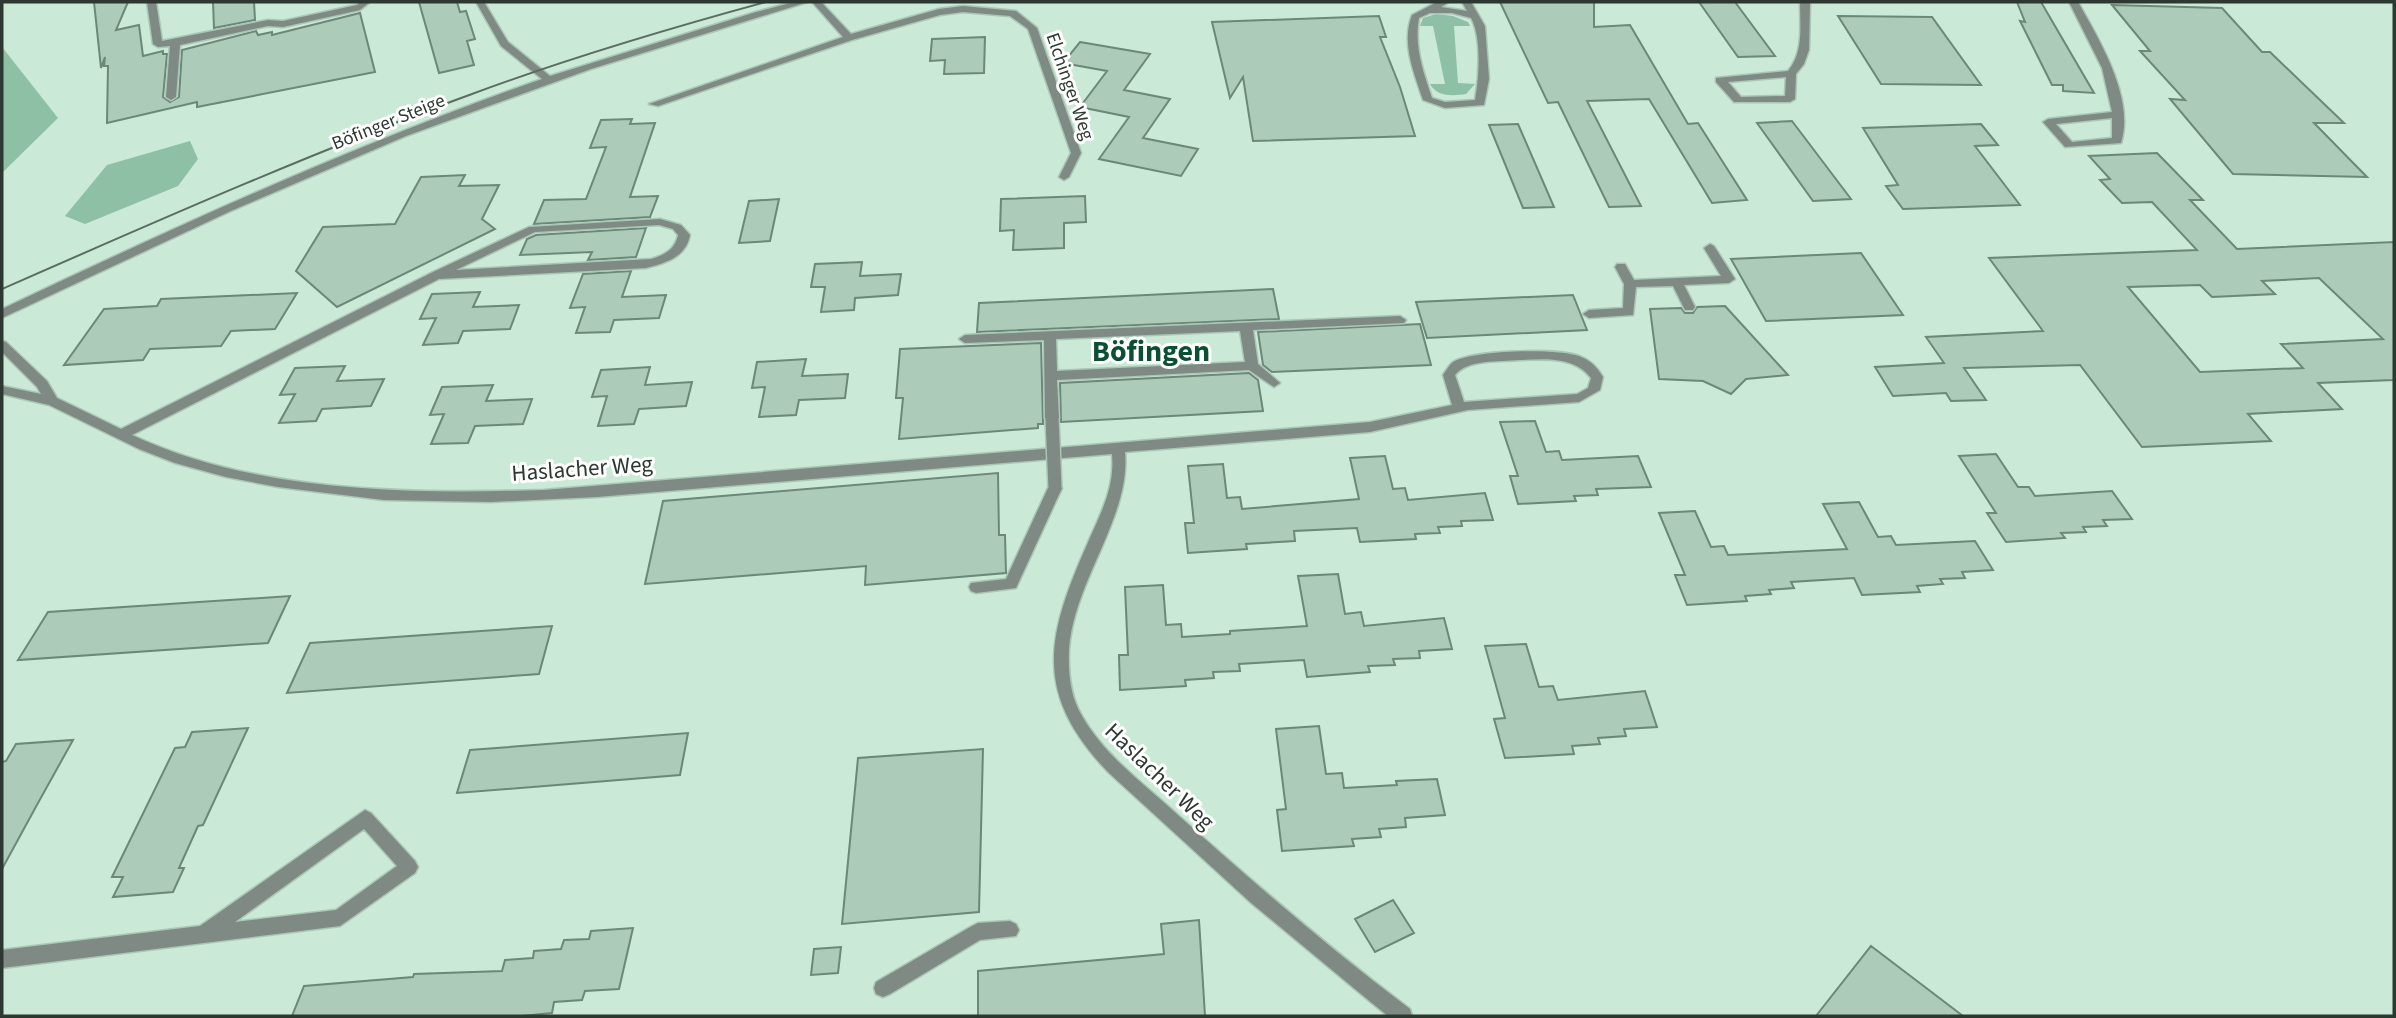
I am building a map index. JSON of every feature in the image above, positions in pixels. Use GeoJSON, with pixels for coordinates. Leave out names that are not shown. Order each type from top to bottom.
{"type":"FeatureCollection","features":[{"type":"Feature","properties":{"kind":"street"},"geometry":{"type":"LineString","coordinates":[[151,2],[158,44],[175,43],[268,23],[283,24],[360,7],[365,2]]}},
{"type":"Feature","properties":{"kind":"street"},"geometry":{"type":"LineString","coordinates":[[484,2],[504,44],[548,79]]}},
{"type":"Feature","properties":{"kind":"street","name":"Böfinger Steige"},"geometry":{"type":"LineString","coordinates":[[2,314],[285,182],[458,112],[615,57],[803,2]]}},
{"type":"Feature","properties":{"kind":"street"},"geometry":{"type":"LineString","coordinates":[[816,2],[849,38]]}},
{"type":"Feature","properties":{"kind":"street"},"geometry":{"type":"LineString","coordinates":[[1444,2],[1415,17],[1410,36],[1411,52],[1428,100],[1445,105],[1480,103],[1484,79],[1480,26],[1467,2]]}},
{"type":"Feature","properties":{"kind":"street"},"geometry":{"type":"LineString","coordinates":[[1791,74],[1720,80],[1738,100],[1790,99],[1791,74],[1799,64],[1804,50],[1805,2]]}},
{"type":"Feature","properties":{"kind":"street"},"geometry":{"type":"LineString","coordinates":[[2073,2],[2108,69],[2116,94],[2119,114],[2117,141],[2069,145],[2048,122],[2119,114]]}},
{"type":"Feature","properties":{"kind":"street","name":"Elchinger Weg"},"geometry":{"type":"LineString","coordinates":[[654,104],[849,38],[939,12],[963,9],[1013,13],[1032,28],[1076,153],[1064,177]]}},
{"type":"Feature","properties":{"kind":"street"},"geometry":{"type":"LineString","coordinates":[[1428,10],[1452,10],[1474,16]]}},
{"type":"Feature","properties":{"kind":"street"},"geometry":{"type":"LineString","coordinates":[[171,97],[175,43]]}},
{"type":"Feature","properties":{"kind":"street"},"geometry":{"type":"LineString","coordinates":[[121,435],[514,236],[540,228],[660,222],[677,227],[684,235],[682,245],[673,254],[646,264],[437,275]]}},
{"type":"Feature","properties":{"kind":"street"},"geometry":{"type":"LineString","coordinates":[[1630,284],[1729,279],[1710,248]]}},
{"type":"Feature","properties":{"kind":"street"},"geometry":{"type":"LineString","coordinates":[[1588,314],[1629,312],[1630,284],[1621,267]]}},
{"type":"Feature","properties":{"kind":"street"},"geometry":{"type":"LineString","coordinates":[[1677,282],[1689,307]]}},
{"type":"Feature","properties":{"kind":"street"},"geometry":{"type":"LineString","coordinates":[[965,339],[1400,320]]}},
{"type":"Feature","properties":{"kind":"street"},"geometry":{"type":"LineString","coordinates":[[1246,327],[1252,366]]}},
{"type":"Feature","properties":{"kind":"street"},"geometry":{"type":"LineString","coordinates":[[976,587],[1011,584],[1055,488],[1050,335]]}},
{"type":"Feature","properties":{"kind":"street","name":"Haslacher Weg"},"geometry":{"type":"LineString","coordinates":[[2,345],[42,384],[52,401]]}},
{"type":"Feature","properties":{"kind":"street","name":"Haslacher Weg"},"geometry":{"type":"LineString","coordinates":[[2,390],[52,401],[121,435],[174,457],[244,476],[346,492],[438,497],[586,493],[1378,426],[1459,408],[1579,398],[1592,393],[1598,380],[1587,364],[1564,356],[1468,361],[1455,366],[1449,375],[1459,408]]}},
{"type":"Feature","properties":{"kind":"street"},"geometry":{"type":"LineString","coordinates":[[1051,376],[1252,366],[1274,383]]}},
{"type":"Feature","properties":{"kind":"street","name":"Haslacher Weg"},"geometry":{"type":"LineString","coordinates":[[1118,448],[1116,494],[1063,632],[1061,671],[1072,711],[1084,733],[1103,755],[1207,853],[1321,951],[1403,1016]]}},
{"type":"Feature","properties":{"kind":"street"},"geometry":{"type":"LineString","coordinates":[[2,959],[201,936],[340,919],[409,867],[365,818],[201,936]]}},
{"type":"Feature","properties":{"kind":"street"},"geometry":{"type":"LineString","coordinates":[[883,988],[978,932],[1010,930]]}},
{"type":"Feature","properties":{"kind":"green space"},"geometry":{"type":"Polygon","coordinates":[[[1436,14],[1453,16],[1468,22],[1470,26],[1454,26],[1458,83],[1475,84],[1466,94],[1441,93],[1430,84],[1445,84],[1433,26],[1420,26],[1423,18],[1436,14]]]}},
{"type":"Feature","properties":{"kind":"green space"},"geometry":{"type":"Polygon","coordinates":[[[2,47],[58,118],[2,173],[2,47]]]}},
{"type":"Feature","properties":{"kind":"green space"},"geometry":{"type":"Polygon","coordinates":[[[190,141],[198,159],[178,186],[85,224],[65,216],[107,165],[190,141]]]}},
{"type":"Feature","properties":{"kind":"building"},"geometry":{"type":"Polygon","coordinates":[[[94,2],[128,2],[116,30],[139,25],[143,56],[163,51],[163,54],[167,54],[163,97],[170,102],[179,97],[182,50],[256,31],[258,35],[272,32],[272,35],[360,13],[375,72],[197,107],[197,102],[107,123],[108,66],[104,66],[105,57],[101,68],[94,2]]]}},
{"type":"Feature","properties":{"kind":"building"},"geometry":{"type":"Polygon","coordinates":[[[213,2],[254,2],[255,20],[214,28],[213,2]]]}},
{"type":"Feature","properties":{"kind":"building"},"geometry":{"type":"Polygon","coordinates":[[[419,2],[457,2],[460,12],[466,11],[475,39],[467,41],[474,65],[439,73],[419,2]]]}},
{"type":"Feature","properties":{"kind":"building"},"geometry":{"type":"Polygon","coordinates":[[[1500,2],[1594,2],[1594,27],[1630,25],[1688,124],[1698,123],[1747,200],[1712,203],[1649,99],[1587,101],[1641,206],[1609,207],[1558,102],[1548,103],[1500,2]]]}},
{"type":"Feature","properties":{"kind":"building"},"geometry":{"type":"Polygon","coordinates":[[[1699,2],[1735,2],[1775,56],[1738,57],[1699,2]]]}},
{"type":"Feature","properties":{"kind":"building"},"geometry":{"type":"Polygon","coordinates":[[[2017,2],[2041,2],[2094,93],[2063,91],[2063,85],[2052,85],[2020,21],[2025,22],[2017,2]]]}},
{"type":"Feature","properties":{"kind":"building"},"geometry":{"type":"Polygon","coordinates":[[[2112,5],[2222,8],[2262,52],[2270,52],[2344,123],[2314,123],[2367,177],[2233,174],[2170,99],[2185,100],[2140,51],[2150,51],[2112,5]]]}},
{"type":"Feature","properties":{"kind":"building"},"geometry":{"type":"Polygon","coordinates":[[[1379,16],[1386,37],[1380,37],[1400,87],[1415,136],[1253,141],[1243,77],[1230,98],[1212,22],[1379,16]]]}},
{"type":"Feature","properties":{"kind":"building"},"geometry":{"type":"Polygon","coordinates":[[[1838,16],[1932,17],[1981,85],[1881,84],[1838,16]]]}},
{"type":"Feature","properties":{"kind":"building"},"geometry":{"type":"Polygon","coordinates":[[[985,37],[984,73],[944,74],[945,60],[930,61],[932,39],[985,37]]]}},
{"type":"Feature","properties":{"kind":"building"},"geometry":{"type":"Polygon","coordinates":[[[1080,42],[1150,54],[1124,90],[1170,99],[1143,138],[1198,149],[1181,176],[1099,159],[1129,117],[1080,107],[1107,71],[1063,63],[1080,42]]]}},
{"type":"Feature","properties":{"kind":"building"},"geometry":{"type":"Polygon","coordinates":[[[632,119],[630,124],[655,123],[630,197],[658,196],[650,217],[534,224],[544,200],[586,199],[606,147],[590,148],[601,120],[632,119]]]}},
{"type":"Feature","properties":{"kind":"building"},"geometry":{"type":"Polygon","coordinates":[[[1792,121],[1851,199],[1813,201],[1757,123],[1792,121]]]}},
{"type":"Feature","properties":{"kind":"building"},"geometry":{"type":"Polygon","coordinates":[[[1518,124],[1554,207],[1523,208],[1489,125],[1518,124]]]}},
{"type":"Feature","properties":{"kind":"building"},"geometry":{"type":"Polygon","coordinates":[[[1981,124],[1998,145],[1975,146],[2020,205],[1903,209],[1886,186],[1898,185],[1863,128],[1981,124]]]}},
{"type":"Feature","properties":{"kind":"building"},"geometry":{"type":"Polygon","coordinates":[[[2157,153],[2203,200],[2190,200],[2237,249],[2394,242],[2394,380],[2318,383],[2342,409],[2248,414],[2271,441],[2142,447],[2080,365],[1964,368],[1986,400],[1951,401],[1946,393],[1893,396],[1875,367],[1944,363],[1926,337],[2043,331],[1989,258],[2197,250],[2152,202],[2122,203],[2100,180],[2110,179],[2089,156],[2157,153]],[[2319,278],[2262,281],[2275,294],[2212,297],[2200,285],[2128,287],[2200,372],[2303,368],[2281,344],[2383,339],[2319,278]]]}},
{"type":"Feature","properties":{"kind":"building"},"geometry":{"type":"Polygon","coordinates":[[[465,175],[459,186],[499,185],[482,219],[495,229],[337,307],[296,271],[323,227],[395,224],[421,177],[465,175]]]}},
{"type":"Feature","properties":{"kind":"building"},"geometry":{"type":"Polygon","coordinates":[[[1085,196],[1086,222],[1064,223],[1064,248],[1013,250],[1014,230],[1000,231],[1001,199],[1085,196]]]}},
{"type":"Feature","properties":{"kind":"building"},"geometry":{"type":"Polygon","coordinates":[[[779,199],[770,241],[739,243],[749,201],[779,199]]]}},
{"type":"Feature","properties":{"kind":"building"},"geometry":{"type":"Polygon","coordinates":[[[646,228],[636,257],[588,260],[592,252],[520,255],[527,239],[536,235],[646,228]]]}},
{"type":"Feature","properties":{"kind":"building"},"geometry":{"type":"Polygon","coordinates":[[[1861,253],[1903,315],[1766,321],[1731,259],[1861,253]]]}},
{"type":"Feature","properties":{"kind":"building"},"geometry":{"type":"Polygon","coordinates":[[[862,262],[860,276],[901,274],[898,295],[855,298],[854,310],[821,312],[825,287],[811,287],[815,264],[862,262]]]}},
{"type":"Feature","properties":{"kind":"building"},"geometry":{"type":"Polygon","coordinates":[[[631,271],[622,297],[666,295],[659,318],[614,320],[610,332],[576,333],[585,307],[570,308],[583,274],[631,271]]]}},
{"type":"Feature","properties":{"kind":"building"},"geometry":{"type":"Polygon","coordinates":[[[1273,289],[1279,319],[977,332],[979,303],[1273,289]]]}},
{"type":"Feature","properties":{"kind":"building"},"geometry":{"type":"Polygon","coordinates":[[[480,292],[473,307],[519,305],[510,329],[463,331],[458,343],[423,345],[436,318],[420,319],[432,294],[480,292]]]}},
{"type":"Feature","properties":{"kind":"building"},"geometry":{"type":"Polygon","coordinates":[[[297,293],[275,329],[231,331],[221,346],[150,349],[143,360],[64,365],[104,309],[157,306],[161,299],[297,293]]]}},
{"type":"Feature","properties":{"kind":"building"},"geometry":{"type":"Polygon","coordinates":[[[1573,295],[1587,330],[1427,338],[1416,302],[1573,295]]]}},
{"type":"Feature","properties":{"kind":"building"},"geometry":{"type":"Polygon","coordinates":[[[1725,306],[1788,375],[1746,379],[1731,394],[1703,381],[1659,379],[1650,309],[1681,308],[1685,313],[1693,313],[1697,307],[1725,306]]]}},
{"type":"Feature","properties":{"kind":"building"},"geometry":{"type":"Polygon","coordinates":[[[1420,324],[1431,365],[1272,372],[1263,365],[1258,332],[1420,324]]]}},
{"type":"Feature","properties":{"kind":"building"},"geometry":{"type":"Polygon","coordinates":[[[1041,343],[1043,424],[1038,424],[1038,428],[899,439],[903,398],[896,398],[900,349],[1041,343]]]}},
{"type":"Feature","properties":{"kind":"building"},"geometry":{"type":"Polygon","coordinates":[[[806,359],[802,376],[848,374],[845,398],[799,400],[796,415],[759,417],[765,387],[752,388],[757,362],[806,359]]]}},
{"type":"Feature","properties":{"kind":"building"},"geometry":{"type":"Polygon","coordinates":[[[345,366],[337,381],[384,379],[371,406],[322,409],[316,421],[279,423],[295,394],[280,395],[295,368],[345,366]]]}},
{"type":"Feature","properties":{"kind":"building"},"geometry":{"type":"Polygon","coordinates":[[[650,367],[645,385],[692,382],[686,406],[639,409],[634,424],[598,426],[607,396],[592,397],[601,370],[650,367]]]}},
{"type":"Feature","properties":{"kind":"building"},"geometry":{"type":"Polygon","coordinates":[[[1249,373],[1258,380],[1263,411],[1061,422],[1060,383],[1249,373]]]}},
{"type":"Feature","properties":{"kind":"building"},"geometry":{"type":"Polygon","coordinates":[[[493,385],[486,401],[532,399],[523,424],[475,426],[468,443],[431,444],[444,414],[430,415],[442,387],[493,385]]]}},
{"type":"Feature","properties":{"kind":"building"},"geometry":{"type":"Polygon","coordinates":[[[1535,421],[1546,452],[1559,451],[1562,460],[1638,456],[1651,487],[1596,489],[1598,495],[1574,496],[1576,501],[1518,504],[1510,476],[1518,476],[1500,422],[1535,421]]]}},
{"type":"Feature","properties":{"kind":"building"},"geometry":{"type":"Polygon","coordinates":[[[1996,454],[2018,487],[2029,487],[2035,496],[2112,491],[2132,519],[2103,520],[2107,526],[2083,527],[2086,532],[2061,533],[2065,538],[2006,542],[1987,513],[1996,513],[1959,456],[1996,454]]]}},
{"type":"Feature","properties":{"kind":"building"},"geometry":{"type":"Polygon","coordinates":[[[1385,456],[1393,489],[1405,488],[1408,500],[1485,493],[1493,520],[1461,521],[1462,526],[1438,527],[1440,533],[1415,534],[1416,539],[1360,542],[1357,528],[1294,531],[1295,541],[1246,544],[1247,549],[1188,553],[1185,523],[1194,523],[1188,466],[1223,464],[1227,498],[1240,497],[1242,509],[1359,499],[1350,458],[1385,456]]]}},
{"type":"Feature","properties":{"kind":"building"},"geometry":{"type":"Polygon","coordinates":[[[998,473],[999,535],[1005,535],[1006,573],[865,585],[866,566],[645,584],[663,501],[998,473]]]}},
{"type":"Feature","properties":{"kind":"building"},"geometry":{"type":"Polygon","coordinates":[[[1859,502],[1878,537],[1891,536],[1896,545],[1975,541],[1993,570],[1962,572],[1965,578],[1940,579],[1943,584],[1917,586],[1920,592],[1862,595],[1854,578],[1791,582],[1794,588],[1769,590],[1771,594],[1745,596],[1747,601],[1687,605],[1675,575],[1685,575],[1659,513],[1695,511],[1711,547],[1724,546],[1728,555],[1847,549],[1823,504],[1859,502]]]}},
{"type":"Feature","properties":{"kind":"building"},"geometry":{"type":"Polygon","coordinates":[[[1338,574],[1345,614],[1361,612],[1364,626],[1444,618],[1452,649],[1419,651],[1420,658],[1393,659],[1395,665],[1368,666],[1370,672],[1307,677],[1304,660],[1239,664],[1240,671],[1213,672],[1214,678],[1185,680],[1186,686],[1120,690],[1119,655],[1128,655],[1125,587],[1163,585],[1166,625],[1181,624],[1182,637],[1307,626],[1298,576],[1338,574]]]}},
{"type":"Feature","properties":{"kind":"building"},"geometry":{"type":"Polygon","coordinates":[[[290,596],[268,643],[18,660],[48,612],[290,596]]]}},
{"type":"Feature","properties":{"kind":"building"},"geometry":{"type":"Polygon","coordinates":[[[552,626],[539,674],[287,693],[310,643],[552,626]]]}},
{"type":"Feature","properties":{"kind":"building"},"geometry":{"type":"Polygon","coordinates":[[[1526,644],[1539,687],[1553,686],[1558,700],[1645,691],[1657,727],[1624,729],[1626,736],[1598,738],[1600,744],[1572,746],[1574,754],[1505,758],[1494,719],[1505,718],[1485,646],[1526,644]]]}},
{"type":"Feature","properties":{"kind":"building"},"geometry":{"type":"Polygon","coordinates":[[[1319,726],[1326,774],[1342,773],[1344,788],[1397,785],[1396,781],[1437,779],[1445,815],[1405,818],[1406,827],[1379,829],[1381,837],[1352,839],[1354,846],[1282,851],[1277,810],[1286,809],[1276,729],[1319,726]]]}},
{"type":"Feature","properties":{"kind":"building"},"geometry":{"type":"Polygon","coordinates":[[[248,728],[203,825],[198,826],[179,868],[184,868],[173,892],[113,897],[123,877],[112,877],[175,748],[185,747],[192,732],[248,728]]]}},
{"type":"Feature","properties":{"kind":"building"},"geometry":{"type":"Polygon","coordinates":[[[688,733],[680,775],[457,793],[470,750],[688,733]]]}},
{"type":"Feature","properties":{"kind":"building"},"geometry":{"type":"Polygon","coordinates":[[[73,740],[2,869],[2,762],[6,761],[16,744],[73,740]]]}},
{"type":"Feature","properties":{"kind":"building"},"geometry":{"type":"Polygon","coordinates":[[[983,749],[979,912],[842,924],[858,758],[983,749]]]}},
{"type":"Feature","properties":{"kind":"building"},"geometry":{"type":"Polygon","coordinates":[[[1393,900],[1414,933],[1375,952],[1355,919],[1393,900]]]}},
{"type":"Feature","properties":{"kind":"building"},"geometry":{"type":"Polygon","coordinates":[[[1199,920],[1205,1016],[978,1016],[978,971],[1164,954],[1161,924],[1199,920]]]}},
{"type":"Feature","properties":{"kind":"building"},"geometry":{"type":"Polygon","coordinates":[[[633,928],[619,989],[585,991],[582,1000],[554,1002],[552,1013],[521,1016],[292,1016],[304,986],[413,977],[414,974],[502,971],[505,960],[533,958],[534,951],[561,949],[564,940],[589,939],[591,931],[633,928]]]}},
{"type":"Feature","properties":{"kind":"building"},"geometry":{"type":"Polygon","coordinates":[[[1871,946],[1963,1016],[1816,1016],[1871,946]]]}},
{"type":"Feature","properties":{"kind":"building"},"geometry":{"type":"Polygon","coordinates":[[[841,947],[838,973],[811,975],[814,949],[841,947]]]}},
{"type":"Feature","properties":{"kind":"tram line"},"geometry":{"type":"LineString","coordinates":[[2,289],[236,188],[413,116],[582,56],[766,2]]}},
{"type":"Feature","properties":{"kind":"district","name":"Böfingen"},"geometry":{"type":"Point","coordinates":[1151,351]}}]}
